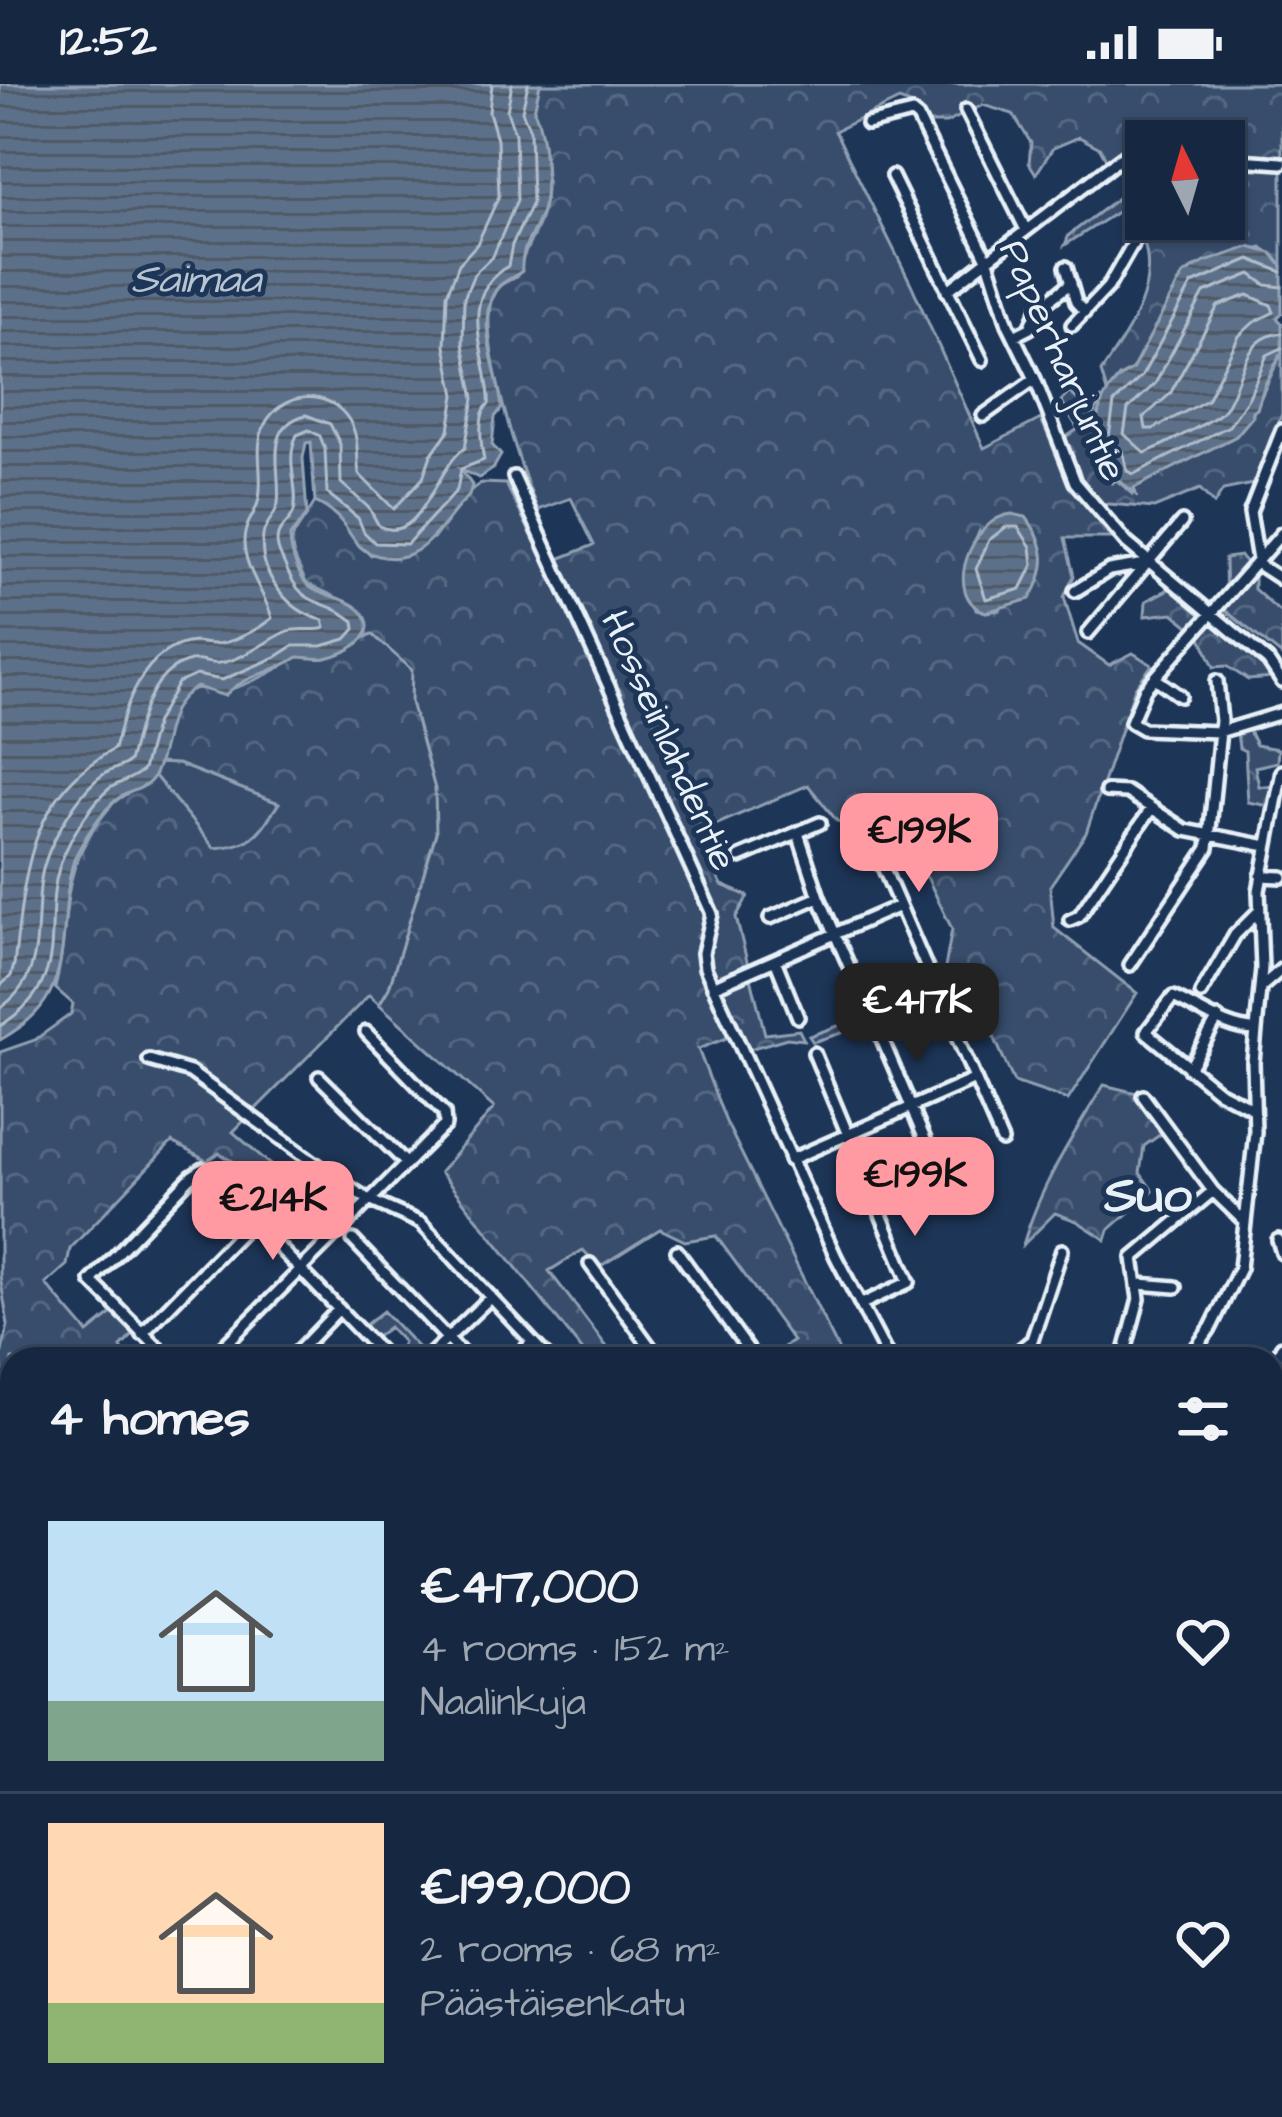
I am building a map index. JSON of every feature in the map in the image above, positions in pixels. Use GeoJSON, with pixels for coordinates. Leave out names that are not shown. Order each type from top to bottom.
{"type":"FeatureCollection","features":[{"type":"Feature","properties":{"kind":"street"},"geometry":{"type":"LineString","coordinates":[[967,110],[1026,230]]}},
{"type":"Feature","properties":{"kind":"street","name":"Paperharjuntie"},"geometry":{"type":"LineString","coordinates":[[867,124],[895,115],[912,113],[918,118],[988,261],[1075,482],[1107,523],[1268,661],[1282,682]]}},
{"type":"Feature","properties":{"kind":"street"},"geometry":{"type":"LineString","coordinates":[[947,291],[1125,159]]}},
{"type":"Feature","properties":{"kind":"street"},"geometry":{"type":"LineString","coordinates":[[1245,161],[1282,164]]}},
{"type":"Feature","properties":{"kind":"street"},"geometry":{"type":"LineString","coordinates":[[892,176],[982,360]]}},
{"type":"Feature","properties":{"kind":"street"},"geometry":{"type":"LineString","coordinates":[[1072,325],[1108,287],[1135,240]]}},
{"type":"Feature","properties":{"kind":"street"},"geometry":{"type":"LineString","coordinates":[[1066,267],[1076,302],[1085,312]]}},
{"type":"Feature","properties":{"kind":"street"},"geometry":{"type":"LineString","coordinates":[[1014,336],[1030,328],[1039,308],[1071,284]]}},
{"type":"Feature","properties":{"kind":"street"},"geometry":{"type":"LineString","coordinates":[[983,416],[1035,379]]}},
{"type":"Feature","properties":{"kind":"street"},"geometry":{"type":"LineString","coordinates":[[1282,430],[1250,512],[1257,561],[1282,580]]}},
{"type":"Feature","properties":{"kind":"street","name":"Hosseinlahdentie"},"geometry":{"type":"LineString","coordinates":[[514,477],[712,914],[703,952],[713,987],[790,1160],[883,1347]]}},
{"type":"Feature","properties":{"kind":"street"},"geometry":{"type":"LineString","coordinates":[[1088,633],[1182,522]]}},
{"type":"Feature","properties":{"kind":"street"},"geometry":{"type":"LineString","coordinates":[[1282,533],[1155,678],[1136,704],[1132,724],[1219,732],[1282,713]]}},
{"type":"Feature","properties":{"kind":"street"},"geometry":{"type":"LineString","coordinates":[[1075,591],[1108,570],[1151,563]]}},
{"type":"Feature","properties":{"kind":"street"},"geometry":{"type":"LineString","coordinates":[[1155,678],[1180,696]]}},
{"type":"Feature","properties":{"kind":"street"},"geometry":{"type":"LineString","coordinates":[[1130,965],[1208,848],[1222,708],[1217,681]]}},
{"type":"Feature","properties":{"kind":"street"},"geometry":{"type":"LineString","coordinates":[[1197,1347],[1235,1282],[1254,1150],[1261,876],[1282,771]]}},
{"type":"Feature","properties":{"kind":"street"},"geometry":{"type":"LineString","coordinates":[[1106,790],[1127,792],[1185,830],[1268,846]]}},
{"type":"Feature","properties":{"kind":"street"},"geometry":{"type":"LineString","coordinates":[[1070,920],[1079,916],[1151,809]]}},
{"type":"Feature","properties":{"kind":"street"},"geometry":{"type":"LineString","coordinates":[[740,856],[820,823]]}},
{"type":"Feature","properties":{"kind":"street"},"geometry":{"type":"LineString","coordinates":[[798,833],[819,897],[866,1005]]}},
{"type":"Feature","properties":{"kind":"street"},"geometry":{"type":"LineString","coordinates":[[870,837],[928,971]]}},
{"type":"Feature","properties":{"kind":"street"},"geometry":{"type":"LineString","coordinates":[[1208,848],[1228,841]]}},
{"type":"Feature","properties":{"kind":"street"},"geometry":{"type":"LineString","coordinates":[[1261,876],[1282,877]]}},
{"type":"Feature","properties":{"kind":"street"},"geometry":{"type":"LineString","coordinates":[[770,918],[819,897]]}},
{"type":"Feature","properties":{"kind":"street"},"geometry":{"type":"LineString","coordinates":[[713,987],[899,906]]}},
{"type":"Feature","properties":{"kind":"street"},"geometry":{"type":"LineString","coordinates":[[1201,993],[1235,935],[1258,912]]}},
{"type":"Feature","properties":{"kind":"street"},"geometry":{"type":"LineString","coordinates":[[776,960],[798,1017]]}},
{"type":"Feature","properties":{"kind":"street"},"geometry":{"type":"LineString","coordinates":[[1261,987],[1282,969]]}},
{"type":"Feature","properties":{"kind":"street"},"geometry":{"type":"LineString","coordinates":[[1252,1109],[1189,1069],[1146,1031],[1172,998],[1230,1028],[1256,1030]]}},
{"type":"Feature","properties":{"kind":"street"},"geometry":{"type":"LineString","coordinates":[[1189,1069],[1218,1018]]}},
{"type":"Feature","properties":{"kind":"street"},"geometry":{"type":"LineString","coordinates":[[953,1028],[1002,1141]]}},
{"type":"Feature","properties":{"kind":"street"},"geometry":{"type":"LineString","coordinates":[[223,1347],[447,1119],[366,1032]]}},
{"type":"Feature","properties":{"kind":"street"},"geometry":{"type":"LineString","coordinates":[[882,1039],[950,1198]]}},
{"type":"Feature","properties":{"kind":"street"},"geometry":{"type":"LineString","coordinates":[[814,1053],[908,1282],[862,1304]]}},
{"type":"Feature","properties":{"kind":"street"},"geometry":{"type":"LineString","coordinates":[[148,1060],[174,1066],[205,1082],[368,1200],[421,1223],[538,1347]]}},
{"type":"Feature","properties":{"kind":"street"},"geometry":{"type":"LineString","coordinates":[[1210,1084],[1218,1070]]}},
{"type":"Feature","properties":{"kind":"street"},"geometry":{"type":"LineString","coordinates":[[319,1077],[406,1163]]}},
{"type":"Feature","properties":{"kind":"street"},"geometry":{"type":"LineString","coordinates":[[790,1160],[973,1080]]}},
{"type":"Feature","properties":{"kind":"street"},"geometry":{"type":"LineString","coordinates":[[1143,1096],[1213,1191],[1243,1220]]}},
{"type":"Feature","properties":{"kind":"street"},"geometry":{"type":"LineString","coordinates":[[156,1347],[91,1281],[203,1169],[371,1347]]}},
{"type":"Feature","properties":{"kind":"street"},"geometry":{"type":"LineString","coordinates":[[1126,1347],[1139,1299],[1133,1258],[1213,1191]]}},
{"type":"Feature","properties":{"kind":"street"},"geometry":{"type":"LineString","coordinates":[[142,1334],[254,1219]]}},
{"type":"Feature","properties":{"kind":"street"},"geometry":{"type":"LineString","coordinates":[[353,1240],[455,1347]]}},
{"type":"Feature","properties":{"kind":"street"},"geometry":{"type":"LineString","coordinates":[[1278,1240],[1282,1252]]}},
{"type":"Feature","properties":{"kind":"street"},"geometry":{"type":"LineString","coordinates":[[1024,1347],[1032,1340],[1062,1250]]}},
{"type":"Feature","properties":{"kind":"street"},"geometry":{"type":"LineString","coordinates":[[676,1251],[746,1347]]}},
{"type":"Feature","properties":{"kind":"street"},"geometry":{"type":"LineString","coordinates":[[590,1264],[650,1347]]}},
{"type":"Feature","properties":{"kind":"street"},"geometry":{"type":"LineString","coordinates":[[1139,1284],[1176,1287]]}},
{"type":"Feature","properties":{"kind":"street"},"geometry":{"type":"LineString","coordinates":[[438,1347],[491,1297]]}},
{"type":"Feature","properties":{"kind":"street"},"geometry":{"type":"LineString","coordinates":[[303,1347],[339,1309]]}},
{"type":"Feature","properties":{"kind":"street"},"geometry":{"type":"LineString","coordinates":[[527,1347],[533,1342]]}},
{"type":"Feature","properties":{"kind":"green space"},"geometry":{"type":"Polygon","coordinates":[[[540,84],[1282,84],[1282,266],[1262,248],[1195,267],[1183,275],[1132,370],[1107,392],[1101,372],[1144,293],[1147,258],[1143,240],[1245,240],[1245,120],[1125,120],[1125,151],[1107,161],[1100,148],[1079,137],[1053,148],[1036,174],[1029,163],[1031,143],[1013,114],[983,105],[946,123],[928,123],[916,106],[899,100],[835,131],[911,284],[984,448],[1041,419],[1070,486],[1115,538],[1065,538],[1074,576],[1064,597],[1078,643],[1109,665],[1133,653],[1152,665],[1135,688],[1086,833],[1050,886],[1054,928],[1137,993],[1068,1100],[1014,1082],[994,1037],[935,1013],[882,1033],[876,1022],[813,1042],[809,1036],[941,990],[952,929],[928,879],[885,829],[837,821],[808,785],[715,825],[703,848],[722,885],[748,896],[736,917],[765,1034],[799,1030],[804,1040],[787,1038],[746,1050],[737,1034],[698,1049],[726,1122],[837,1347],[784,1347],[793,1341],[716,1236],[685,1241],[660,1229],[599,1267],[583,1250],[549,1271],[607,1347],[579,1347],[440,1172],[494,1108],[369,995],[233,1132],[314,1202],[298,1216],[265,1180],[219,1153],[207,1161],[172,1142],[70,1249],[67,1265],[46,1284],[88,1333],[115,1311],[136,1332],[121,1347],[3,1347],[8,1325],[0,1276],[0,1052],[35,1040],[71,1014],[73,1004],[55,988],[72,875],[91,832],[114,803],[154,775],[214,848],[247,841],[279,803],[178,764],[157,763],[169,721],[185,693],[240,686],[298,656],[336,655],[367,633],[352,605],[306,583],[294,555],[292,540],[315,502],[339,519],[370,555],[434,538],[471,490],[481,483],[506,484],[546,564],[594,545],[571,498],[538,510],[512,437],[491,347],[491,302],[500,286],[517,277],[539,223],[545,157],[533,111],[540,84]],[[979,532],[965,565],[976,609],[1000,610],[979,532]]]}},
{"type":"Feature","properties":{"kind":"green space"},"geometry":{"type":"Polygon","coordinates":[[[1125,193],[1125,216],[1120,210],[1065,245],[1069,235],[1125,193]]]}},
{"type":"Feature","properties":{"kind":"green space"},"geometry":{"type":"Polygon","coordinates":[[[1282,352],[1282,414],[1253,484],[1223,490],[1214,504],[1200,489],[1154,508],[1098,503],[1078,481],[1060,441],[1078,429],[1061,401],[1070,392],[1093,416],[1102,398],[1095,445],[1113,458],[1115,479],[1133,494],[1134,488],[1236,436],[1252,416],[1282,352]]]}},
{"type":"Feature","properties":{"kind":"green space"},"geometry":{"type":"Polygon","coordinates":[[[1240,556],[1254,571],[1254,589],[1282,614],[1282,656],[1226,611],[1225,558],[1240,556]]]}},
{"type":"Feature","properties":{"kind":"green space"},"geometry":{"type":"Polygon","coordinates":[[[1171,588],[1259,659],[1274,678],[1248,680],[1227,666],[1214,667],[1200,635],[1173,613],[1145,616],[1146,601],[1171,588]]]}},
{"type":"Feature","properties":{"kind":"green space"},"geometry":{"type":"Polygon","coordinates":[[[1247,727],[1256,745],[1278,749],[1277,762],[1255,767],[1259,786],[1275,787],[1269,806],[1248,802],[1245,751],[1239,748],[1237,732],[1247,727]]]}},
{"type":"Feature","properties":{"kind":"green space"},"geometry":{"type":"Polygon","coordinates":[[[157,763],[178,764],[279,803],[254,836],[214,848],[154,775],[157,763]]]}},
{"type":"Feature","properties":{"kind":"green space"},"geometry":{"type":"Polygon","coordinates":[[[1104,1085],[1137,1093],[1164,1132],[1144,1146],[1140,1173],[1153,1191],[1109,1230],[1106,1240],[1055,1213],[1023,1245],[1047,1183],[1104,1085]]]}},
{"type":"Feature","properties":{"kind":"green space"},"geometry":{"type":"Polygon","coordinates":[[[383,1311],[417,1347],[401,1347],[403,1342],[389,1327],[375,1338],[364,1326],[383,1311]]]}},
{"type":"Feature","properties":{"kind":"water","name":"Saimaa"},"geometry":{"type":"Polygon","coordinates":[[[0,84],[540,84],[534,111],[543,144],[546,186],[522,271],[498,287],[488,314],[502,408],[495,417],[492,445],[501,455],[493,469],[479,478],[461,470],[472,485],[469,496],[430,540],[408,555],[379,556],[363,549],[336,514],[315,502],[311,442],[306,443],[307,515],[290,536],[293,556],[310,587],[360,610],[367,619],[366,635],[343,652],[323,659],[298,657],[225,696],[197,687],[186,694],[172,714],[154,776],[110,805],[77,853],[69,879],[59,968],[46,1000],[0,1040],[0,84]]]}},
{"type":"Feature","properties":{"kind":"water"},"geometry":{"type":"Polygon","coordinates":[[[1249,247],[1272,253],[1282,266],[1282,313],[1277,318],[1282,323],[1282,352],[1253,416],[1236,436],[1134,488],[1136,494],[1117,479],[1111,484],[1113,472],[1104,472],[1113,470],[1115,463],[1112,458],[1100,462],[1095,455],[1098,418],[1106,395],[1132,370],[1183,275],[1249,247]]]}},
{"type":"Feature","properties":{"kind":"water"},"geometry":{"type":"Polygon","coordinates":[[[1012,514],[1026,517],[1039,538],[1043,567],[1030,599],[986,612],[972,604],[965,591],[967,558],[985,528],[1012,514]]]}},
{"type":"Feature","properties":{"kind":"waterway"},"geometry":{"type":"LineString","coordinates":[[362,639],[372,634],[412,670],[411,702],[435,789],[436,833],[389,988],[380,1003]]}},
{"type":"Feature","properties":{"kind":"district","name":"Suo"},"geometry":{"type":"Point","coordinates":[1148,1196]}}]}
